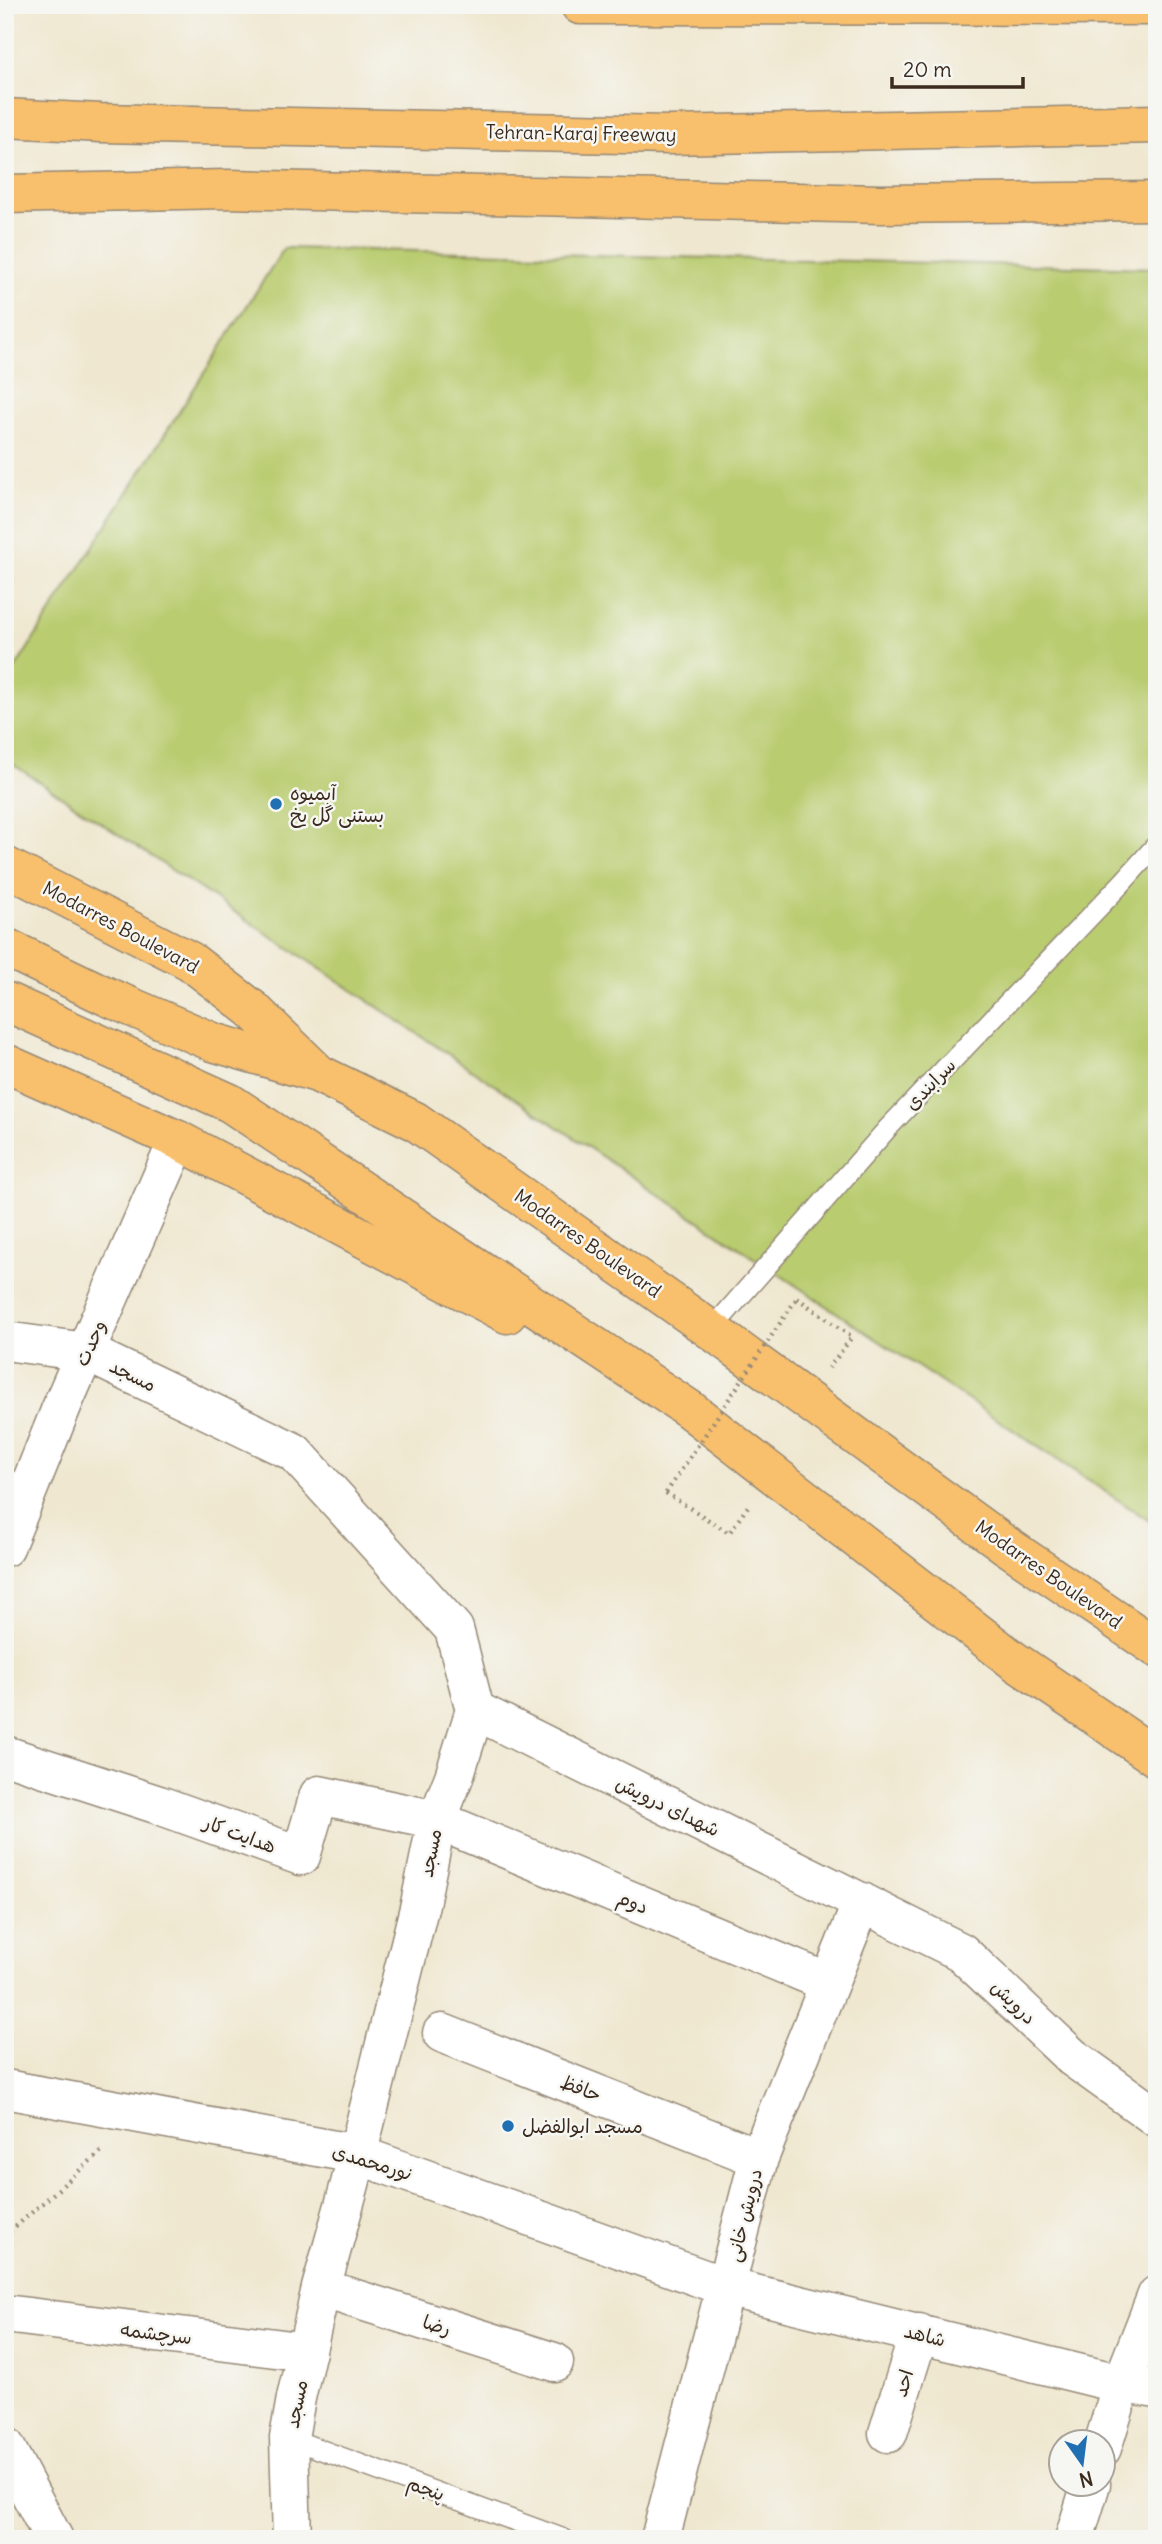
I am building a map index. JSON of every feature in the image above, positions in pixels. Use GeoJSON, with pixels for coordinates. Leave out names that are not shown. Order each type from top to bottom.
{"type":"FeatureCollection","features":[{"type":"Feature","properties":{"kind":"highway"},"geometry":{"type":"LineString","coordinates":[[580,5],[1157,6]]}},
{"type":"Feature","properties":{"kind":"highway","name":"Tehran-Karaj Freeway"},"geometry":{"type":"LineString","coordinates":[[5,118],[101,123],[670,135],[1157,124]]}},
{"type":"Feature","properties":{"kind":"highway"},"geometry":{"type":"LineString","coordinates":[[5,133],[101,123]]}},
{"type":"Feature","properties":{"kind":"highway"},"geometry":{"type":"LineString","coordinates":[[5,194],[226,190],[881,204],[1157,201]]}},
{"type":"Feature","properties":{"kind":"highway","name":"Modarres Boulevard"},"geometry":{"type":"LineString","coordinates":[[5,866],[190,961],[253,1009],[319,1074],[415,1122],[711,1330],[1004,1544],[1157,1648]]}},
{"type":"Feature","properties":{"kind":"highway"},"geometry":{"type":"LineString","coordinates":[[5,947],[108,997],[213,1042],[319,1074]]}},
{"type":"Feature","properties":{"kind":"highway"},"geometry":{"type":"LineString","coordinates":[[5,1001],[230,1103],[690,1409],[1013,1660],[1157,1758]]}},
{"type":"Feature","properties":{"kind":"highway"},"geometry":{"type":"LineString","coordinates":[[5,1063],[177,1140],[690,1409]]}},
{"type":"Feature","properties":{"kind":"street","name":"وحدت"},"geometry":{"type":"LineString","coordinates":[[5,1548],[177,1140]]}},
{"type":"Feature","properties":{"kind":"street","name":"مسجد"},"geometry":{"type":"LineString","coordinates":[[5,1341],[86,1352],[294,1452],[454,1629],[475,1710],[437,1821],[420,1904],[321,2288],[289,2438],[292,2539]]}},
{"type":"Feature","properties":{"kind":"street","name":"شهدای درویش"},"geometry":{"type":"LineString","coordinates":[[475,1710],[862,1902]]}},
{"type":"Feature","properties":{"kind":"street","name":"هدایت کار"},"geometry":{"type":"LineString","coordinates":[[5,1755],[159,1805],[300,1856],[319,1795],[437,1821]]}},
{"type":"Feature","properties":{"kind":"street","name":"دوم"},"geometry":{"type":"LineString","coordinates":[[437,1821],[830,1983]]}},
{"type":"Feature","properties":{"kind":"street","name":"درویش خانی"},"geometry":{"type":"LineString","coordinates":[[660,2539],[759,2158],[862,1902]]}},
{"type":"Feature","properties":{"kind":"street","name":"درویش"},"geometry":{"type":"LineString","coordinates":[[862,1902],[961,1952],[1072,2057],[1157,2118]]}},
{"type":"Feature","properties":{"kind":"street","name":"حافظ"},"geometry":{"type":"LineString","coordinates":[[442,2034],[759,2158]]}},
{"type":"Feature","properties":{"kind":"street","name":"نورمحمدی"},"geometry":{"type":"LineString","coordinates":[[5,2089],[356,2154],[726,2287]]}},
{"type":"Feature","properties":{"kind":"street","name":"شاهد"},"geometry":{"type":"LineString","coordinates":[[726,2287],[1140,2387]]}},
{"type":"Feature","properties":{"kind":"street","name":"رضا"},"geometry":{"type":"LineString","coordinates":[[321,2288],[554,2362]]}},
{"type":"Feature","properties":{"kind":"street"},"geometry":{"type":"LineString","coordinates":[[1114,2428],[1140,2387],[1157,2295]]}},
{"type":"Feature","properties":{"kind":"street","name":"سرچشمه"},"geometry":{"type":"LineString","coordinates":[[5,2314],[307,2353]]}},
{"type":"Feature","properties":{"kind":"street","name":"احد"},"geometry":{"type":"LineString","coordinates":[[888,2433],[919,2333]]}},
{"type":"Feature","properties":{"kind":"street"},"geometry":{"type":"LineString","coordinates":[[5,2446],[54,2539]]}},
{"type":"Feature","properties":{"kind":"street"},"geometry":{"type":"LineString","coordinates":[[1074,2539],[1087,2498]]}},
{"type":"Feature","properties":{"kind":"lane","name":"سرابندی"},"geometry":{"type":"LineString","coordinates":[[711,1330],[888,1128],[1157,844]]}},
{"type":"Feature","properties":{"kind":"lane","name":"پنجم"},"geometry":{"type":"LineString","coordinates":[[289,2438],[564,2539]]}},
{"type":"Feature","properties":{"kind":"path"},"geometry":{"type":"LineString","coordinates":[[729,1533],[666,1493],[797,1298],[852,1337]]}},
{"type":"Feature","properties":{"kind":"path"},"geometry":{"type":"LineString","coordinates":[[5,2236],[145,2114]]}},
{"type":"Feature","properties":{"kind":"green space"},"geometry":{"type":"Polygon","coordinates":[[[284,248],[1157,268],[1157,1526],[5,759],[5,684],[284,248]]]}},
{"type":"Feature","properties":{"kind":"place","name":"آبمیوه بستنی گل یخ"},"geometry":{"type":"Point","coordinates":[276,804]}},
{"type":"Feature","properties":{"kind":"place","name":"مسجد ابوالفضل"},"geometry":{"type":"Point","coordinates":[508,2126]}}]}
